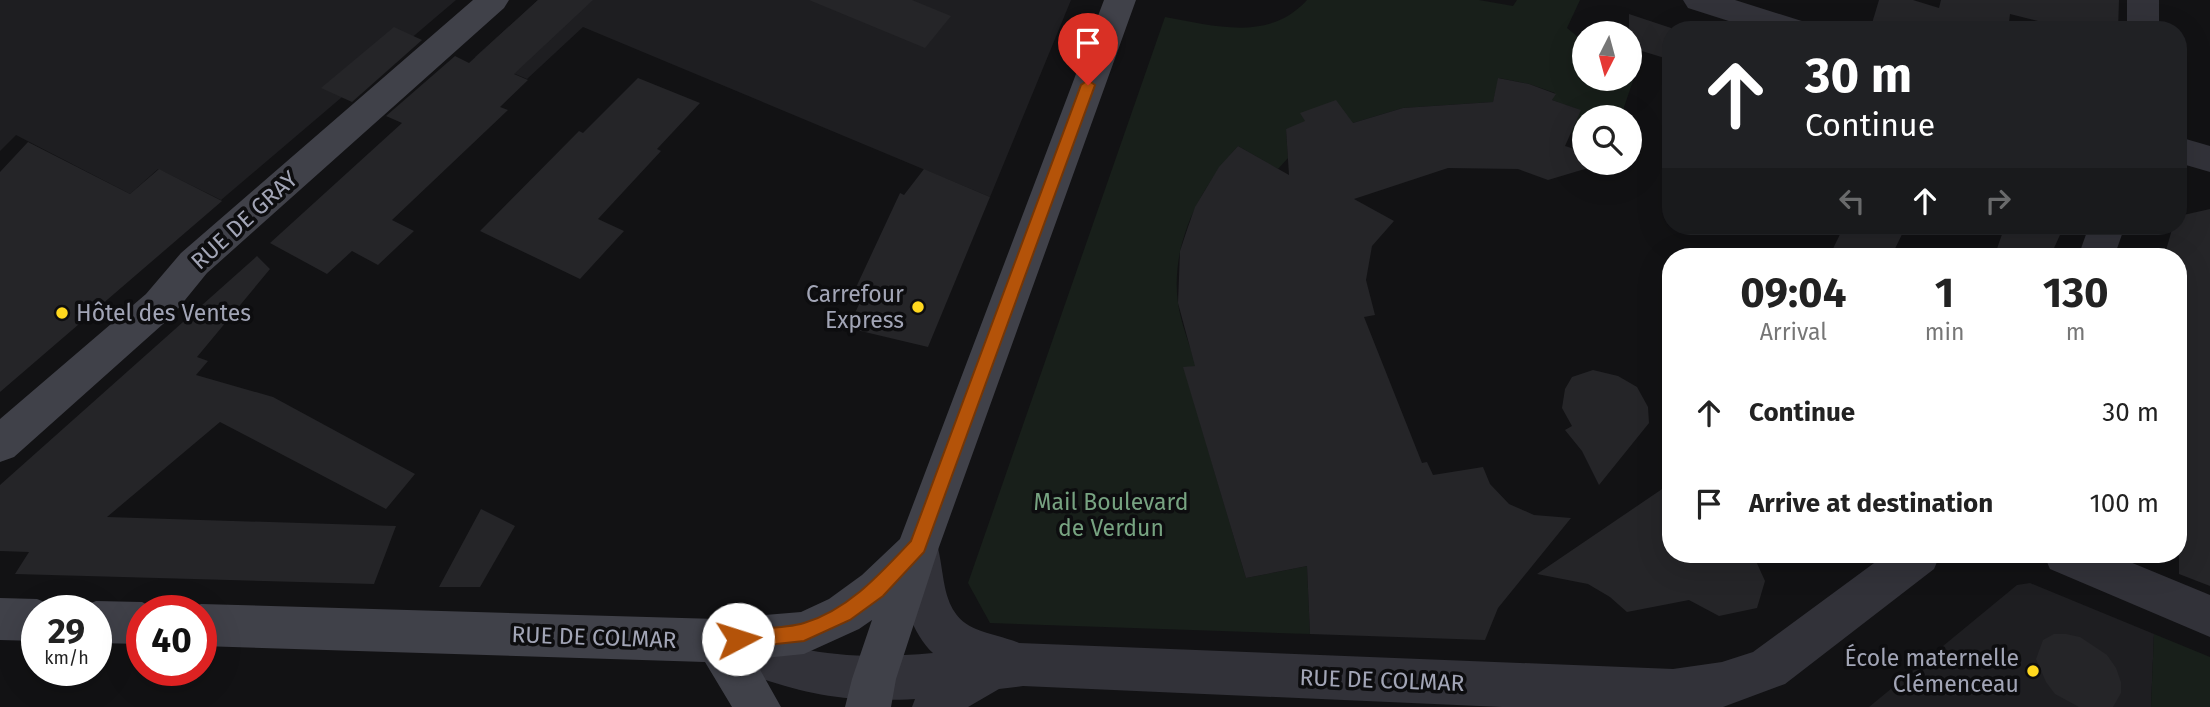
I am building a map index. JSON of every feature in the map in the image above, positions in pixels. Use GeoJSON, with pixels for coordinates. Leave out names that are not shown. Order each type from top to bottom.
{"type":"FeatureCollection","features":[{"type":"Feature","properties":{"kind":"street","name":"RUE DE GRAY"},"geometry":{"type":"LineString","coordinates":[[0,444],[159,304],[194,263],[493,0]]}},
{"type":"Feature","properties":{"kind":"street"},"geometry":{"type":"LineString","coordinates":[[871,693],[918,547],[1120,0]]}},
{"type":"Feature","properties":{"kind":"street"},"geometry":{"type":"LineString","coordinates":[[1699,0],[1766,21]]}},
{"type":"Feature","properties":{"kind":"street"},"geometry":{"type":"LineString","coordinates":[[2143,0],[2143,21]]}},
{"type":"Feature","properties":{"kind":"street"},"geometry":{"type":"LineString","coordinates":[[2187,152],[2210,159]]}},
{"type":"Feature","properties":{"kind":"street"},"geometry":{"type":"LineString","coordinates":[[758,707],[717,641],[804,632],[844,614],[877,590],[918,547]]}},
{"type":"Feature","properties":{"kind":"street","name":"RUE DE COLMAR"},"geometry":{"type":"LineString","coordinates":[[918,547],[928,613],[941,634],[969,651],[1023,664],[1675,700],[1741,682],[1769,668],[1908,563]]}},
{"type":"Feature","properties":{"kind":"street"},"geometry":{"type":"LineString","coordinates":[[2085,563],[2210,616]]}},
{"type":"Feature","properties":{"kind":"street"},"geometry":{"type":"LineString","coordinates":[[0,619],[21,620]]}},
{"type":"Feature","properties":{"kind":"street","name":"RUE DE COLMAR"},"geometry":{"type":"LineString","coordinates":[[217,625],[717,641],[871,693],[915,679],[1023,664]]}},
{"type":"Feature","properties":{"kind":"street"},"geometry":{"type":"LineString","coordinates":[[935,707],[956,687],[981,675],[1023,664]]}},
{"type":"Feature","properties":{"kind":"shaded area"},"geometry":{"type":"Polygon","coordinates":[[[0,0],[456,0],[221,200],[158,169],[130,194],[16,135],[0,151],[0,0]]]}},
{"type":"Feature","properties":{"kind":"shaded area"},"geometry":{"type":"Polygon","coordinates":[[[538,0],[1071,0],[990,197],[583,27],[527,79],[475,57],[538,0]]]}},
{"type":"Feature","properties":{"kind":"shaded area","name":"École maternelle Clémenceau"},"geometry":{"type":"Polygon","coordinates":[[[2030,583],[2154,634],[2151,707],[1869,707],[2017,585],[2030,583]]]}},
{"type":"Feature","properties":{"kind":"green space","name":"Mail Boulevard de Verdun"},"geometry":{"type":"Polygon","coordinates":[[[1307,0],[1479,0],[1513,6],[1517,0],[1580,0],[1567,28],[1572,32],[1572,91],[1630,91],[1625,105],[1572,105],[1572,107],[1552,100],[1555,93],[1499,78],[1493,102],[1403,108],[1353,123],[1286,129],[1288,158],[1278,169],[1238,146],[1211,180],[1191,218],[1179,259],[1178,303],[1196,366],[1184,368],[1246,578],[1307,566],[1310,634],[990,623],[968,583],[1165,17],[1240,28],[1276,22],[1307,0]]]}},
{"type":"Feature","properties":{"kind":"green space"},"geometry":{"type":"Polygon","coordinates":[[[2154,634],[2210,657],[2210,707],[2151,707],[2154,634]]]}},
{"type":"Feature","properties":{"kind":"building"},"geometry":{"type":"Polygon","coordinates":[[[538,0],[593,0],[514,74],[528,80],[500,107],[508,110],[392,220],[414,231],[378,265],[352,251],[327,274],[270,243],[402,123],[386,116],[455,56],[469,63],[538,0]]]}},
{"type":"Feature","properties":{"kind":"building"},"geometry":{"type":"Polygon","coordinates":[[[809,0],[912,0],[951,16],[925,48],[809,0]]]}},
{"type":"Feature","properties":{"kind":"building"},"geometry":{"type":"Polygon","coordinates":[[[1879,0],[1913,0],[1939,8],[1941,0],[2119,0],[2118,21],[2038,21],[2010,14],[2009,21],[1873,21],[1879,0]]]}},
{"type":"Feature","properties":{"kind":"building"},"geometry":{"type":"Polygon","coordinates":[[[1629,14],[1662,25],[1662,57],[1642,51],[1642,21],[1629,21],[1629,14]]]}},
{"type":"Feature","properties":{"kind":"building"},"geometry":{"type":"Polygon","coordinates":[[[394,27],[422,40],[352,102],[321,88],[394,27]]]}},
{"type":"Feature","properties":{"kind":"building"},"geometry":{"type":"Polygon","coordinates":[[[638,78],[700,103],[657,149],[661,151],[598,219],[624,231],[580,279],[480,231],[579,131],[583,133],[638,78]]]}},
{"type":"Feature","properties":{"kind":"building"},"geometry":{"type":"Polygon","coordinates":[[[1498,78],[1529,84],[1556,94],[1552,100],[1572,107],[1572,130],[1565,146],[1572,148],[1572,173],[1548,180],[1518,169],[1448,168],[1354,199],[1394,221],[1372,246],[1366,280],[1375,315],[1364,317],[1422,463],[1427,462],[1433,475],[1483,467],[1490,484],[1509,504],[1534,515],[1571,518],[1498,608],[1485,640],[1310,634],[1307,566],[1246,578],[1183,367],[1195,366],[1178,303],[1180,251],[1188,227],[1195,207],[1219,167],[1238,146],[1289,175],[1286,129],[1305,121],[1300,113],[1336,100],[1353,123],[1403,108],[1493,102],[1498,78]]]}},
{"type":"Feature","properties":{"kind":"building"},"geometry":{"type":"Polygon","coordinates":[[[28,142],[130,194],[159,169],[222,201],[0,392],[0,172],[28,142]]]}},
{"type":"Feature","properties":{"kind":"building"},"geometry":{"type":"Polygon","coordinates":[[[924,169],[990,197],[928,347],[848,328],[862,298],[852,296],[900,193],[904,195],[924,169]]]}},
{"type":"Feature","properties":{"kind":"building"},"geometry":{"type":"Polygon","coordinates":[[[2210,209],[2210,586],[2179,574],[2179,563],[2187,563],[2187,248],[2167,248],[2170,235],[2187,235],[2187,214],[2210,209]]]}},
{"type":"Feature","properties":{"kind":"building"},"geometry":{"type":"Polygon","coordinates":[[[1840,235],[1902,235],[1895,248],[1833,248],[1840,235]]]}},
{"type":"Feature","properties":{"kind":"building"},"geometry":{"type":"Polygon","coordinates":[[[2002,235],[2060,235],[2054,248],[1997,248],[2002,235]]]}},
{"type":"Feature","properties":{"kind":"building"},"geometry":{"type":"Polygon","coordinates":[[[257,256],[270,269],[197,357],[208,361],[196,375],[273,397],[415,474],[386,509],[220,422],[107,517],[396,526],[374,584],[15,574],[29,552],[0,551],[0,485],[257,256]]]}},
{"type":"Feature","properties":{"kind":"building"},"geometry":{"type":"Polygon","coordinates":[[[1593,370],[1618,376],[1637,387],[1648,407],[1649,423],[1599,485],[1582,451],[1565,430],[1572,426],[1562,408],[1565,389],[1572,377],[1593,370]]]}},
{"type":"Feature","properties":{"kind":"building"},"geometry":{"type":"Polygon","coordinates":[[[1662,489],[1662,563],[1757,563],[1765,581],[1757,608],[1719,616],[1689,600],[1627,612],[1610,597],[1588,584],[1537,574],[1662,489]]]}},
{"type":"Feature","properties":{"kind":"building"},"geometry":{"type":"Polygon","coordinates":[[[481,509],[515,526],[480,587],[439,587],[481,509]]]}},
{"type":"Feature","properties":{"kind":"building"},"geometry":{"type":"Polygon","coordinates":[[[2054,634],[2080,637],[2107,655],[2121,682],[2121,693],[2113,707],[2079,707],[2055,694],[2046,682],[2036,659],[2043,640],[2054,634]]]}},
{"type":"Feature","properties":{"kind":"place","name":"Carrefour Express"},"geometry":{"type":"Point","coordinates":[918,307]}},
{"type":"Feature","properties":{"kind":"place","name":"Hôtel des Ventes"},"geometry":{"type":"Point","coordinates":[62,313]}},
{"type":"Feature","properties":{"kind":"place","name":"École maternelle Clémenceau"},"geometry":{"type":"Point","coordinates":[2033,671]}},
{"type":"Feature","properties":{"kind":"route"},"geometry":{"type":"LineString","coordinates":[[738,639],[804,632],[844,614],[877,590],[918,547],[1088,85]]}}]}
